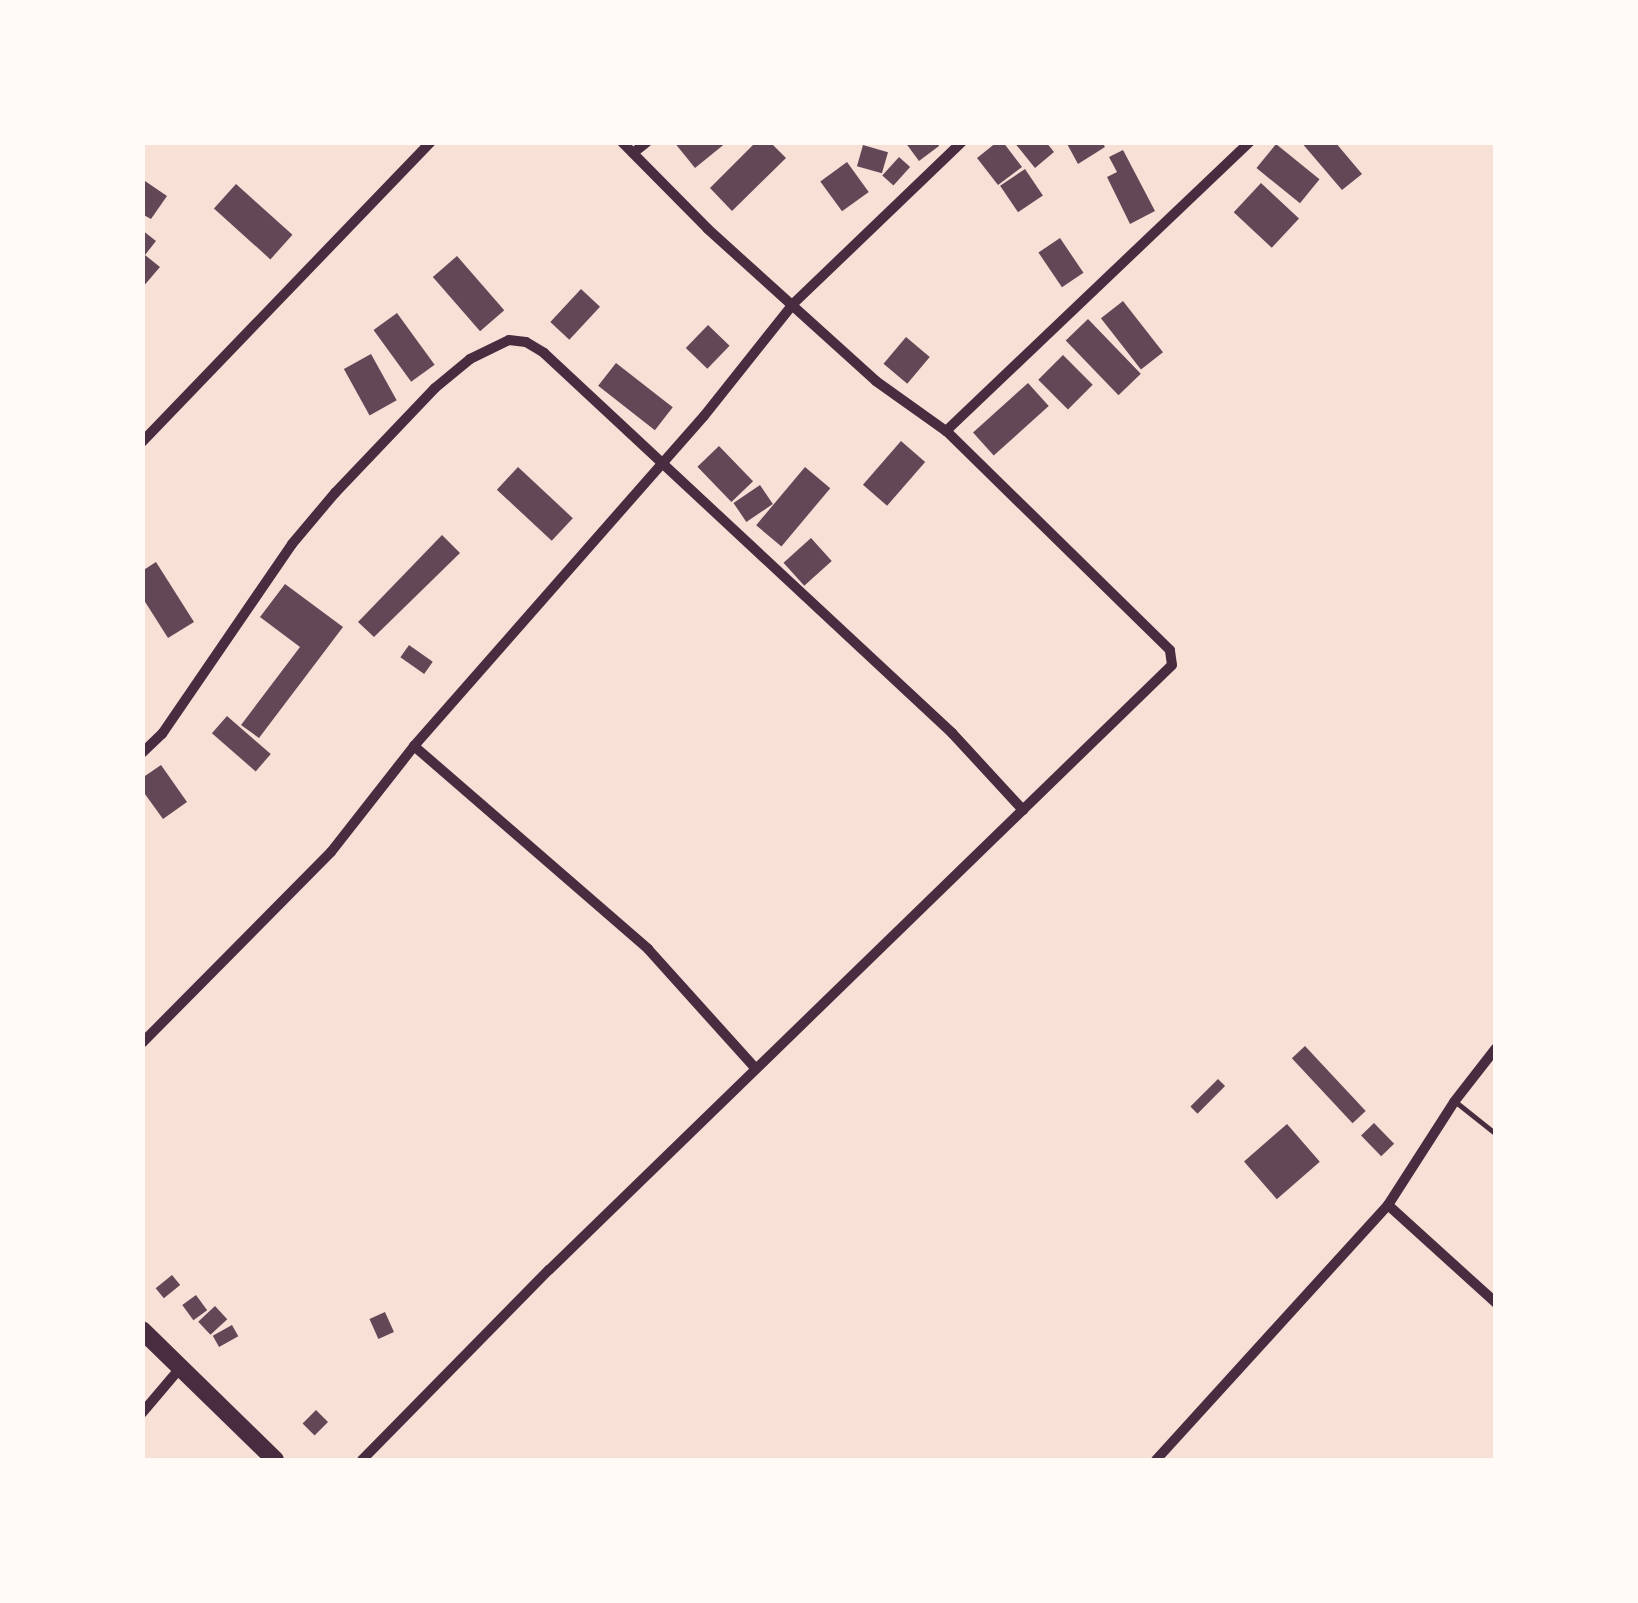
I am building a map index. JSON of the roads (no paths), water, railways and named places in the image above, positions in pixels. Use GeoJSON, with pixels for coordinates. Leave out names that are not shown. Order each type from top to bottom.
{"type":"FeatureCollection","features":[{"type":"Feature","properties":{"kind":"main road"},"geometry":{"type":"LineString","coordinates":[[142,1330],[276,1460]]}},
{"type":"Feature","properties":{"kind":"street"},"geometry":{"type":"LineString","coordinates":[[142,442],[431,142]]}},
{"type":"Feature","properties":{"kind":"street"},"geometry":{"type":"LineString","coordinates":[[362,1460],[1172,665],[1170,650],[946,431],[876,381],[708,229],[622,142]]}},
{"type":"Feature","properties":{"kind":"street"},"geometry":{"type":"LineString","coordinates":[[632,153],[647,142]]}},
{"type":"Feature","properties":{"kind":"street"},"geometry":{"type":"LineString","coordinates":[[142,1043],[331,852],[414,746],[704,416],[794,303],[962,142]]}},
{"type":"Feature","properties":{"kind":"street"},"geometry":{"type":"LineString","coordinates":[[946,431],[1250,142]]}},
{"type":"Feature","properties":{"kind":"street"},"geometry":{"type":"LineString","coordinates":[[142,753],[162,734],[324,505],[435,388],[493,345],[509,340],[526,342],[544,353],[952,733],[1023,810]]}},
{"type":"Feature","properties":{"kind":"street"},"geometry":{"type":"LineString","coordinates":[[414,746],[648,949],[756,1070]]}},
{"type":"Feature","properties":{"kind":"street"},"geometry":{"type":"LineString","coordinates":[[1156,1460],[1388,1205],[1454,1102],[1496,1048]]}},
{"type":"Feature","properties":{"kind":"street"},"geometry":{"type":"LineString","coordinates":[[1388,1205],[1496,1303]]}},
{"type":"Feature","properties":{"kind":"street"},"geometry":{"type":"LineString","coordinates":[[142,1413],[181,1367]]}},
{"type":"Feature","properties":{"kind":"lane"},"geometry":{"type":"LineString","coordinates":[[1454,1102],[1496,1134]]}}]}
